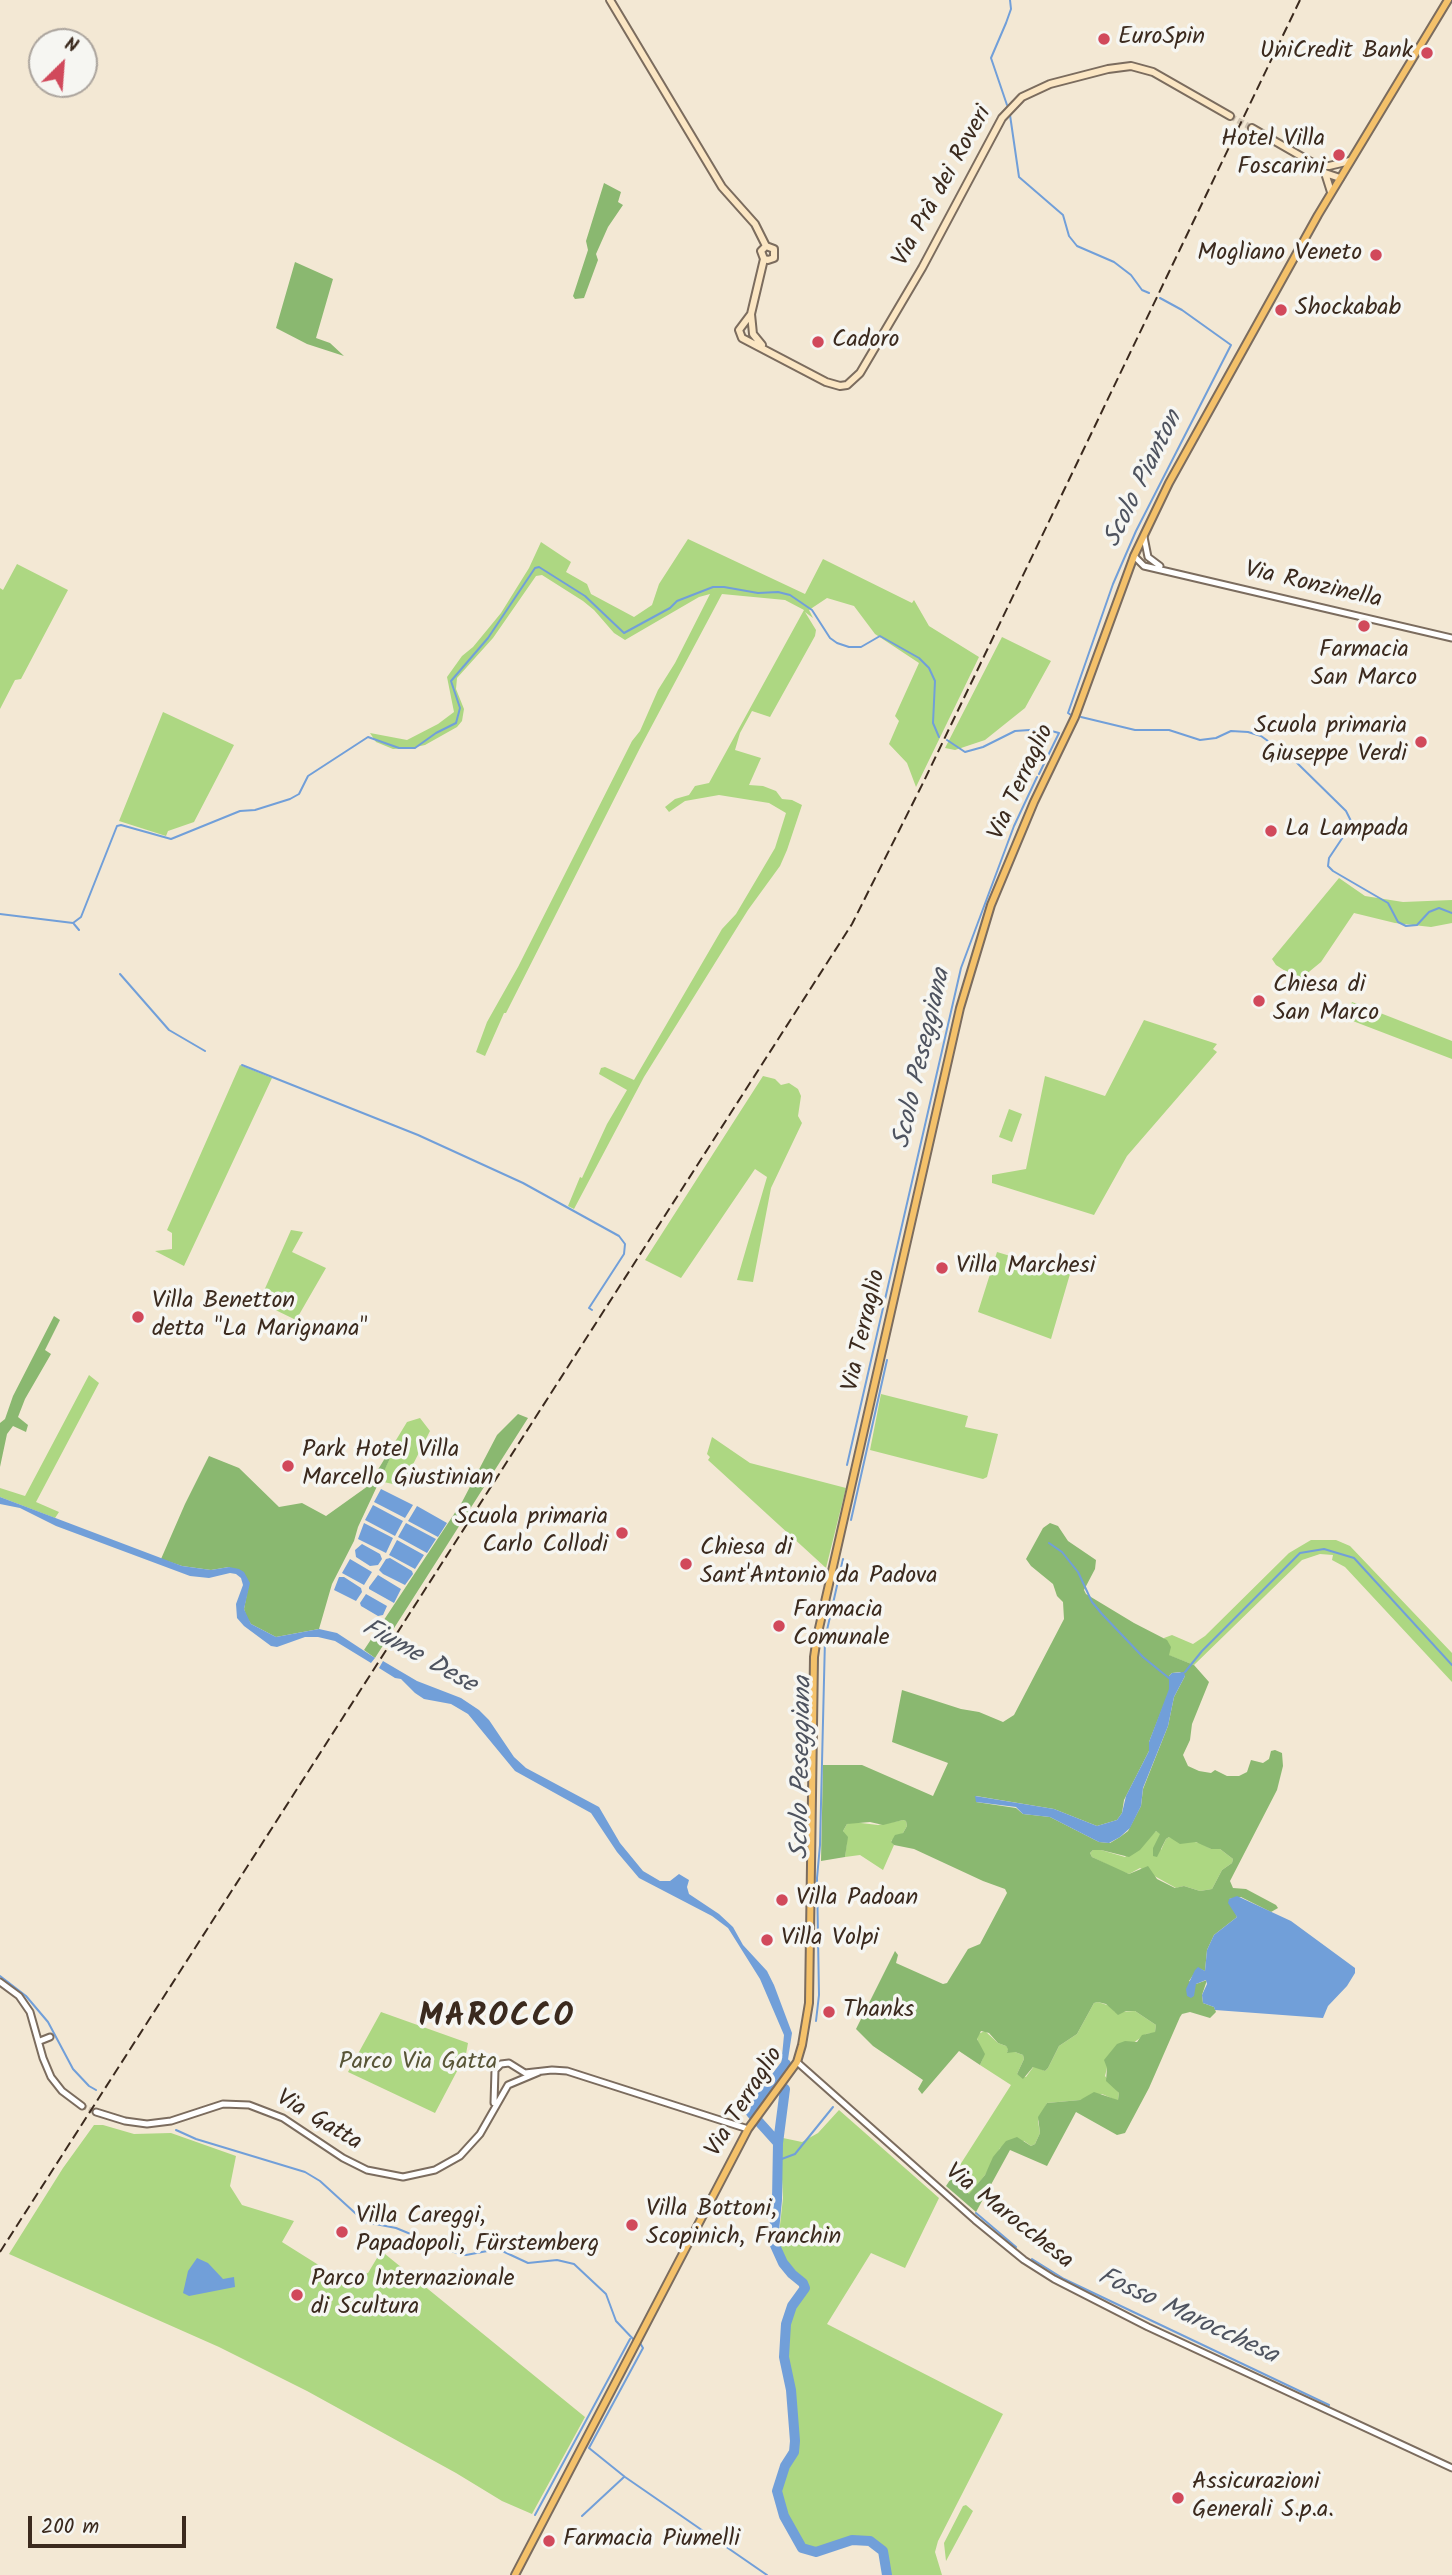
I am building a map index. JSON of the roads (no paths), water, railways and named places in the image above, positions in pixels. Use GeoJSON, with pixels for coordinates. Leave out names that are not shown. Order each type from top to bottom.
{"type":"FeatureCollection","features":[{"type":"Feature","properties":{"kind":"main road"},"geometry":{"type":"LineString","coordinates":[[610,0],[722,187],[755,223],[766,246],[772,248],[775,254],[772,259],[764,259]]}},
{"type":"Feature","properties":{"kind":"main road","name":"Via Terraglio"},"geometry":{"type":"LineString","coordinates":[[515,2575],[748,2129],[797,2062],[804,2036],[808,2003],[814,1657],[968,975],[1000,882],[1034,802],[1075,717],[1144,533],[1255,325],[1350,160],[1448,0]]}},
{"type":"Feature","properties":{"kind":"main road","name":"Via Prà dei Roveri"},"geometry":{"type":"LineString","coordinates":[[751,337],[826,382],[847,386],[860,373],[922,268],[1002,118],[1022,97],[1050,84],[1131,66],[1153,72],[1230,116]]}},
{"type":"Feature","properties":{"kind":"main road"},"geometry":{"type":"LineString","coordinates":[[1252,128],[1340,178]]}},
{"type":"Feature","properties":{"kind":"main road"},"geometry":{"type":"LineString","coordinates":[[1327,170],[1350,160]]}},
{"type":"Feature","properties":{"kind":"main road"},"geometry":{"type":"LineString","coordinates":[[1327,170],[1331,192]]}},
{"type":"Feature","properties":{"kind":"main road"},"geometry":{"type":"LineString","coordinates":[[751,314],[739,330],[743,338],[751,337],[751,314],[764,259],[761,253],[766,246]]}},
{"type":"Feature","properties":{"kind":"main road"},"geometry":{"type":"LineString","coordinates":[[743,325],[752,326]]}},
{"type":"Feature","properties":{"kind":"street"},"geometry":{"type":"LineString","coordinates":[[1134,555],[1148,556],[1144,533]]}},
{"type":"Feature","properties":{"kind":"street"},"geometry":{"type":"LineString","coordinates":[[1125,580],[1132,570],[1144,566],[1134,555]]}},
{"type":"Feature","properties":{"kind":"street","name":"Via Ronzinella"},"geometry":{"type":"LineString","coordinates":[[1148,556],[1154,564],[1166,570]]}},
{"type":"Feature","properties":{"kind":"street","name":"Via Ronzinella"},"geometry":{"type":"LineString","coordinates":[[1144,566],[1452,638]]}},
{"type":"Feature","properties":{"kind":"street"},"geometry":{"type":"LineString","coordinates":[[0,1982],[19,1996],[26,2006],[34,2021],[43,2058],[51,2077],[62,2091],[82,2106]]}},
{"type":"Feature","properties":{"kind":"street"},"geometry":{"type":"LineString","coordinates":[[40,2041],[50,2037]]}},
{"type":"Feature","properties":{"kind":"street","name":"Via Marocchesa"},"geometry":{"type":"LineString","coordinates":[[797,2062],[975,2220],[1024,2260],[1054,2279],[1149,2327],[1452,2468]]}},
{"type":"Feature","properties":{"kind":"street"},"geometry":{"type":"LineString","coordinates":[[539,2072],[510,2084],[502,2084],[495,2077],[495,2070],[500,2064],[509,2063],[525,2073],[552,2070],[567,2071],[748,2129]]}},
{"type":"Feature","properties":{"kind":"street","name":"Via Gatta"},"geometry":{"type":"LineString","coordinates":[[96,2112],[125,2121],[147,2124],[171,2121],[223,2104],[249,2105],[275,2114],[343,2158],[367,2170],[403,2177],[435,2170],[460,2156],[480,2134],[494,2106],[517,2077],[514,2066]]}},
{"type":"Feature","properties":{"kind":"street","name":"Via Gatta"},"geometry":{"type":"LineString","coordinates":[[494,2106],[495,2077]]}},
{"type":"Feature","properties":{"kind":"water"},"geometry":{"type":"Polygon","coordinates":[[[381,1489],[413,1505],[405,1518],[374,1502],[381,1489]]]}},
{"type":"Feature","properties":{"kind":"water"},"geometry":{"type":"Polygon","coordinates":[[[0,1497],[182,1566],[211,1570],[229,1567],[239,1569],[250,1583],[244,1609],[251,1624],[276,1637],[319,1629],[337,1633],[375,1658],[371,1663],[335,1641],[318,1637],[305,1637],[277,1647],[271,1646],[237,1618],[236,1604],[243,1585],[236,1574],[209,1578],[190,1576],[56,1526],[20,1508],[0,1504],[0,1497]]]}},
{"type":"Feature","properties":{"kind":"water"},"geometry":{"type":"Polygon","coordinates":[[[373,1505],[403,1521],[395,1536],[365,1520],[373,1505]]]}},
{"type":"Feature","properties":{"kind":"water"},"geometry":{"type":"Polygon","coordinates":[[[417,1506],[447,1523],[438,1537],[408,1521],[417,1506]]]}},
{"type":"Feature","properties":{"kind":"water"},"geometry":{"type":"Polygon","coordinates":[[[364,1523],[393,1538],[386,1553],[358,1539],[364,1523]]]}},
{"type":"Feature","properties":{"kind":"water"},"geometry":{"type":"Polygon","coordinates":[[[406,1523],[436,1539],[427,1553],[398,1537],[406,1523]]]}},
{"type":"Feature","properties":{"kind":"water"},"geometry":{"type":"Polygon","coordinates":[[[397,1540],[424,1555],[415,1569],[389,1555],[397,1540]]]}},
{"type":"Feature","properties":{"kind":"water"},"geometry":{"type":"Polygon","coordinates":[[[362,1544],[380,1554],[382,1559],[378,1565],[370,1566],[356,1557],[355,1550],[362,1544]]]}},
{"type":"Feature","properties":{"kind":"water"},"geometry":{"type":"Polygon","coordinates":[[[390,1558],[412,1571],[413,1574],[405,1585],[379,1570],[386,1559],[390,1558]]]}},
{"type":"Feature","properties":{"kind":"water"},"geometry":{"type":"Polygon","coordinates":[[[350,1559],[372,1572],[364,1585],[342,1573],[350,1559]]]}},
{"type":"Feature","properties":{"kind":"water"},"geometry":{"type":"Polygon","coordinates":[[[378,1575],[401,1589],[394,1603],[369,1589],[378,1575]]]}},
{"type":"Feature","properties":{"kind":"water"},"geometry":{"type":"Polygon","coordinates":[[[339,1577],[344,1577],[361,1588],[362,1592],[356,1601],[334,1590],[339,1577]]]}},
{"type":"Feature","properties":{"kind":"water"},"geometry":{"type":"Polygon","coordinates":[[[366,1594],[387,1606],[383,1615],[378,1616],[361,1606],[366,1594]]]}},
{"type":"Feature","properties":{"kind":"water"},"geometry":{"type":"Polygon","coordinates":[[[383,1661],[417,1681],[461,1698],[479,1710],[514,1757],[526,1768],[599,1807],[620,1843],[643,1871],[660,1881],[670,1881],[679,1874],[689,1880],[689,1894],[733,1927],[743,1945],[767,1971],[774,1985],[792,2033],[787,2066],[780,2077],[784,2035],[760,1979],[728,1928],[712,1916],[639,1878],[617,1852],[591,1813],[515,1771],[468,1714],[451,1704],[424,1699],[401,1679],[379,1668],[383,1661]]]}},
{"type":"Feature","properties":{"kind":"water"},"geometry":{"type":"Polygon","coordinates":[[[1184,1672],[1185,1676],[1174,1697],[1168,1726],[1143,1788],[1141,1806],[1130,1828],[1120,1837],[1109,1843],[1099,1842],[1050,1817],[1023,1814],[1016,1807],[976,1802],[975,1796],[1054,1809],[1097,1826],[1117,1820],[1149,1751],[1149,1742],[1169,1689],[1169,1676],[1172,1673],[1184,1672]]]}},
{"type":"Feature","properties":{"kind":"water"},"geometry":{"type":"Polygon","coordinates":[[[1237,1896],[1291,1921],[1355,1968],[1347,1986],[1328,2006],[1323,2018],[1215,2010],[1203,2003],[1206,1980],[1196,1984],[1194,1996],[1187,1996],[1186,1989],[1195,1970],[1198,1967],[1205,1971],[1207,1950],[1214,1935],[1237,1917],[1228,1903],[1229,1899],[1237,1896]]]}},
{"type":"Feature","properties":{"kind":"water"},"geometry":{"type":"Polygon","coordinates":[[[197,2258],[208,2263],[223,2279],[234,2277],[235,2287],[189,2296],[183,2293],[188,2271],[197,2258]]]}},
{"type":"Feature","properties":{"kind":"waterway","name":"Scolo Pianton"},"geometry":{"type":"LineString","coordinates":[[1007,105],[991,58],[1011,9],[1010,0]]}},
{"type":"Feature","properties":{"kind":"waterway","name":"Scolo Pianton"},"geometry":{"type":"LineString","coordinates":[[1010,115],[1019,177],[1063,215],[1069,236],[1077,246],[1114,262],[1131,275],[1142,290],[1149,293]]}},
{"type":"Feature","properties":{"kind":"waterway","name":"Scolo Pianton"},"geometry":{"type":"LineString","coordinates":[[1071,715],[1068,713],[1113,584],[1136,531],[1231,345],[1182,310],[1160,298]]}},
{"type":"Feature","properties":{"kind":"waterway","name":"Scolo Peseggiana"},"geometry":{"type":"LineString","coordinates":[[0,914],[73,923],[81,917],[117,826],[171,839],[240,811],[255,810],[290,799],[299,794],[308,776],[368,737],[399,748],[415,748],[456,723],[460,708],[451,681],[488,638],[535,568],[539,567],[585,596],[624,633],[670,608],[677,601],[713,587],[790,595],[812,610],[830,638],[837,643],[861,647],[880,636],[919,658],[929,668],[935,681],[933,723],[939,737]]}},
{"type":"Feature","properties":{"kind":"waterway","name":"Scolo Pianton"},"geometry":{"type":"LineString","coordinates":[[1081,717],[1135,730],[1169,730],[1200,740],[1216,738],[1231,731],[1261,736],[1293,759],[1346,811],[1351,821],[1329,858],[1328,866],[1333,871],[1388,903],[1398,922],[1406,926],[1417,925],[1429,912],[1439,908],[1452,913]]}},
{"type":"Feature","properties":{"kind":"waterway","name":"Scolo Peseggiana"},"geometry":{"type":"LineString","coordinates":[[947,740],[965,752],[983,747],[1015,731],[1044,729],[1059,733],[1039,774]]}},
{"type":"Feature","properties":{"kind":"waterway","name":"Scolo Peseggiana"},"geometry":{"type":"LineString","coordinates":[[847,1465],[961,968],[1014,826],[1037,777]]}},
{"type":"Feature","properties":{"kind":"waterway"},"geometry":{"type":"LineString","coordinates":[[74,924],[79,930]]}},
{"type":"Feature","properties":{"kind":"waterway"},"geometry":{"type":"LineString","coordinates":[[120,974],[169,1030],[205,1051]]}},
{"type":"Feature","properties":{"kind":"waterway"},"geometry":{"type":"LineString","coordinates":[[242,1065],[418,1135],[523,1183],[619,1236],[625,1244],[624,1254],[589,1308],[592,1310]]}},
{"type":"Feature","properties":{"kind":"waterway","name":"Scolo Peseggiana"},"geometry":{"type":"LineString","coordinates":[[851,1520],[887,1360]]}},
{"type":"Feature","properties":{"kind":"waterway"},"geometry":{"type":"LineString","coordinates":[[1049,1543],[1062,1552],[1078,1572],[1092,1602],[1102,1614],[1143,1657],[1170,1679]]}},
{"type":"Feature","properties":{"kind":"waterway"},"geometry":{"type":"LineString","coordinates":[[1185,1672],[1202,1651],[1300,1553],[1324,1549],[1354,1558],[1452,1665]]}},
{"type":"Feature","properties":{"kind":"waterway","name":"Scolo Peseggiana"},"geometry":{"type":"LineString","coordinates":[[816,2021],[819,1995],[817,1878],[825,1639],[843,1559]]}},
{"type":"Feature","properties":{"kind":"waterway"},"geometry":{"type":"LineString","coordinates":[[0,1976],[26,1996],[48,2022],[73,2069],[96,2090]]}},
{"type":"Feature","properties":{"kind":"waterway","name":"Fiume Dese"},"geometry":{"type":"LineString","coordinates":[[778,2143],[751,2113],[786,2064]]}},
{"type":"Feature","properties":{"kind":"waterway","name":"Fiume Dese"},"geometry":{"type":"LineString","coordinates":[[785,2089],[778,2143],[773,2241],[783,2263],[805,2288],[792,2306],[786,2324],[784,2357],[791,2390],[795,2441],[794,2452],[785,2466],[777,2491],[784,2516],[802,2548],[816,2552],[852,2540],[870,2541],[883,2551],[887,2575]]}},
{"type":"Feature","properties":{"kind":"waterway","name":"Scolo Peseggiana"},"geometry":{"type":"LineString","coordinates":[[779,2160],[795,2154],[833,2107]]}},
{"type":"Feature","properties":{"kind":"waterway"},"geometry":{"type":"LineString","coordinates":[[176,2130],[196,2139],[305,2172],[320,2181],[365,2222],[396,2228],[459,2254],[498,2249],[528,2263],[557,2260],[574,2264],[606,2294],[616,2321],[635,2341]]}},
{"type":"Feature","properties":{"kind":"waterway","name":"Fosso Marocchesa"},"geometry":{"type":"LineString","coordinates":[[976,2213],[1016,2247]]}},
{"type":"Feature","properties":{"kind":"waterway","name":"Fosso Marocchesa"},"geometry":{"type":"LineString","coordinates":[[1032,2259],[1064,2279],[1329,2405]]}},
{"type":"Feature","properties":{"kind":"waterway"},"geometry":{"type":"LineString","coordinates":[[535,2515],[630,2339]]}},
{"type":"Feature","properties":{"kind":"waterway"},"geometry":{"type":"LineString","coordinates":[[640,2343],[643,2348],[589,2448],[625,2477],[767,2575]]}},
{"type":"Feature","properties":{"kind":"waterway"},"geometry":{"type":"LineString","coordinates":[[582,2516],[624,2477]]}},
{"type":"Feature","properties":{"kind":"tunnel"},"geometry":{"type":"LineString","coordinates":[[1230,116],[1252,128]]}},
{"type":"Feature","properties":{"kind":"tunnel"},"geometry":{"type":"LineString","coordinates":[[82,2106],[96,2112]]}},
{"type":"Feature","properties":{"kind":"railway"},"geometry":{"type":"LineString","coordinates":[[0,2252],[852,924],[923,783],[1300,0]]}},
{"type":"Feature","properties":{"kind":"place","name":"EuroSpin"},"geometry":{"type":"Point","coordinates":[1104,39]}},
{"type":"Feature","properties":{"kind":"place","name":"UniCredit Bank"},"geometry":{"type":"Point","coordinates":[1427,53]}},
{"type":"Feature","properties":{"kind":"place","name":"Hotel Villa Foscarini"},"geometry":{"type":"Point","coordinates":[1339,155]}},
{"type":"Feature","properties":{"kind":"place","name":"Mogliano Veneto"},"geometry":{"type":"Point","coordinates":[1376,255]}},
{"type":"Feature","properties":{"kind":"place","name":"Shockabab"},"geometry":{"type":"Point","coordinates":[1281,310]}},
{"type":"Feature","properties":{"kind":"place","name":"Cadoro"},"geometry":{"type":"Point","coordinates":[818,342]}},
{"type":"Feature","properties":{"kind":"place","name":"Farmacia San Marco"},"geometry":{"type":"Point","coordinates":[1364,626]}},
{"type":"Feature","properties":{"kind":"place","name":"Scuola primaria Giuseppe Verdi"},"geometry":{"type":"Point","coordinates":[1421,742]}},
{"type":"Feature","properties":{"kind":"place","name":"La Lampada"},"geometry":{"type":"Point","coordinates":[1271,831]}},
{"type":"Feature","properties":{"kind":"place","name":"Chiesa di San Marco"},"geometry":{"type":"Point","coordinates":[1259,1001]}},
{"type":"Feature","properties":{"kind":"place","name":"Villa Marchesi"},"geometry":{"type":"Point","coordinates":[942,1268]}},
{"type":"Feature","properties":{"kind":"place","name":"Villa Benetton detta \"La Marignana\""},"geometry":{"type":"Point","coordinates":[138,1317]}},
{"type":"Feature","properties":{"kind":"place","name":"Park Hotel Villa Marcello Giustinian"},"geometry":{"type":"Point","coordinates":[288,1466]}},
{"type":"Feature","properties":{"kind":"place","name":"Scuola primaria Carlo Collodi"},"geometry":{"type":"Point","coordinates":[622,1533]}},
{"type":"Feature","properties":{"kind":"place","name":"Chiesa di Sant'Antonio da Padova"},"geometry":{"type":"Point","coordinates":[686,1564]}},
{"type":"Feature","properties":{"kind":"place","name":"Farmacia Comunale"},"geometry":{"type":"Point","coordinates":[779,1626]}},
{"type":"Feature","properties":{"kind":"place","name":"Villa Padoan"},"geometry":{"type":"Point","coordinates":[782,1900]}},
{"type":"Feature","properties":{"kind":"place","name":"Villa Volpi"},"geometry":{"type":"Point","coordinates":[767,1940]}},
{"type":"Feature","properties":{"kind":"place","name":"Thanks"},"geometry":{"type":"Point","coordinates":[829,2012]}},
{"type":"Feature","properties":{"kind":"place","name":"Villa Bottoni, Scopinich, Franchin"},"geometry":{"type":"Point","coordinates":[632,2225]}},
{"type":"Feature","properties":{"kind":"place","name":"Villa Careggi, Papadopoli, Fürstemberg"},"geometry":{"type":"Point","coordinates":[342,2232]}},
{"type":"Feature","properties":{"kind":"place","name":"Parco Internazionale di Scultura"},"geometry":{"type":"Point","coordinates":[297,2295]}},
{"type":"Feature","properties":{"kind":"place","name":"Assicurazioni Generali S.p.a."},"geometry":{"type":"Point","coordinates":[1178,2498]}},
{"type":"Feature","properties":{"kind":"place","name":"Farmacia Piumelli"},"geometry":{"type":"Point","coordinates":[549,2541]}},
{"type":"Feature","properties":{"kind":"district","name":"MAROCCO"},"geometry":{"type":"Point","coordinates":[497,2020]}},
{"type":"Feature","properties":{"kind":"park label","name":"Parco Via Gatta"},"geometry":{"type":"Point","coordinates":[418,2064]}}]}
